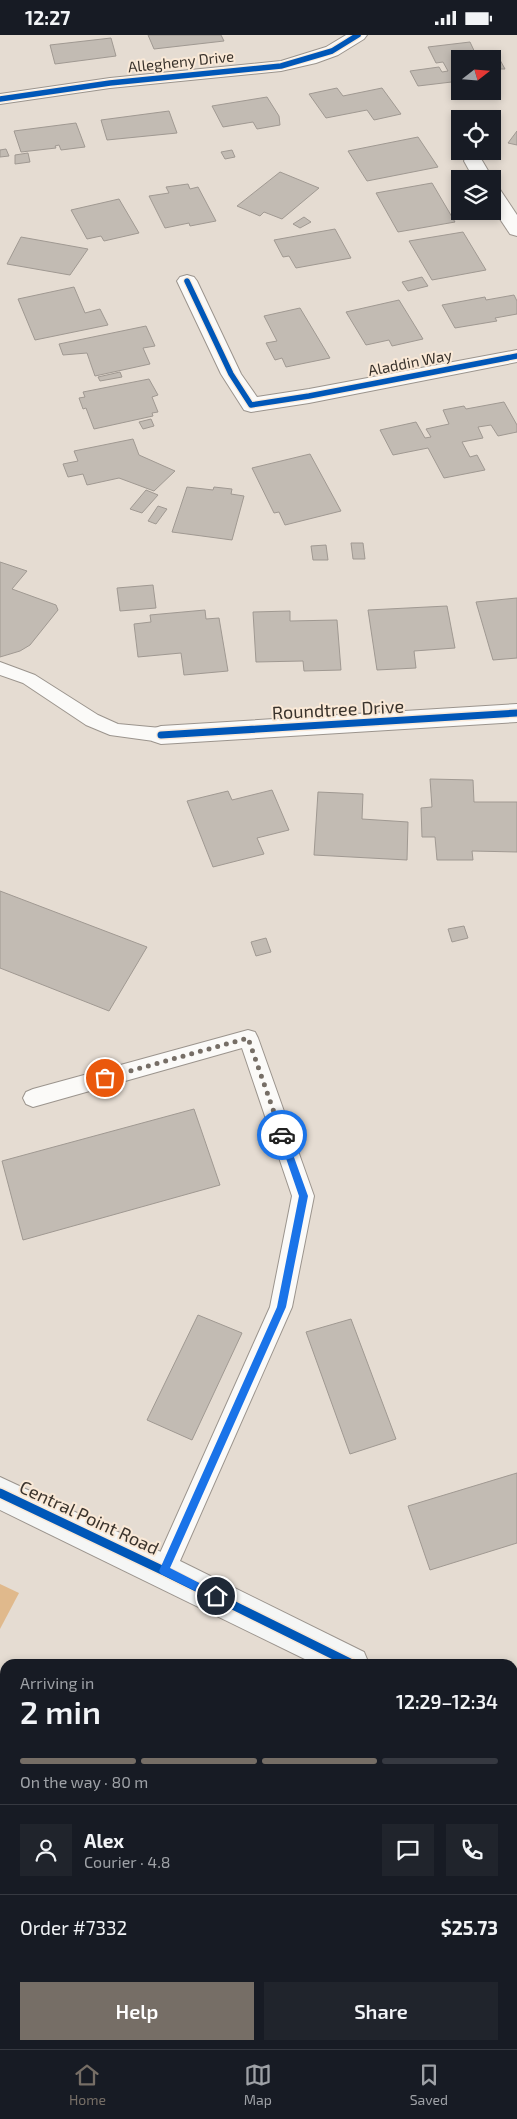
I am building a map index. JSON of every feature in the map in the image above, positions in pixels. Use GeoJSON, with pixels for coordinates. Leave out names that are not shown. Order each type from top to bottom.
{"type":"FeatureCollection","features":[{"type":"Feature","properties":{"kind":"street","name":"Allegheny Drive"},"geometry":{"type":"LineString","coordinates":[[0,99],[110,83],[281,66],[332,51],[358,35]]}},
{"type":"Feature","properties":{"kind":"street"},"geometry":{"type":"LineString","coordinates":[[472,161],[478,170]]}},
{"type":"Feature","properties":{"kind":"street"},"geometry":{"type":"LineString","coordinates":[[501,206],[517,231]]}},
{"type":"Feature","properties":{"kind":"street","name":"Aladdin Way"},"geometry":{"type":"LineString","coordinates":[[187,281],[231,374],[250,405],[309,396],[517,356]]}},
{"type":"Feature","properties":{"kind":"street","name":"Roundtree Drive"},"geometry":{"type":"LineString","coordinates":[[161,735],[517,713]]}},
{"type":"Feature","properties":{"kind":"street","name":"Central Point Road"},"geometry":{"type":"LineString","coordinates":[[0,1493],[342,1659]]}},
{"type":"Feature","properties":{"kind":"lane"},"geometry":{"type":"LineString","coordinates":[[0,668],[29,679],[92,720],[116,730],[161,735]]}},
{"type":"Feature","properties":{"kind":"lane"},"geometry":{"type":"LineString","coordinates":[[33,1097],[248,1038],[303,1196],[281,1307],[164,1571]]}},
{"type":"Feature","properties":{"kind":"shaded area"},"geometry":{"type":"Polygon","coordinates":[[[0,1584],[19,1593],[0,1629],[0,1584]]]}},
{"type":"Feature","properties":{"kind":"building"},"geometry":{"type":"Polygon","coordinates":[[[148,35],[221,35],[224,41],[154,49],[148,35]]]}},
{"type":"Feature","properties":{"kind":"building"},"geometry":{"type":"Polygon","coordinates":[[[111,38],[116,56],[55,64],[50,45],[111,38]]]}},
{"type":"Feature","properties":{"kind":"building"},"geometry":{"type":"Polygon","coordinates":[[[470,42],[474,50],[451,50],[451,82],[418,86],[410,71],[439,67],[442,72],[448,71],[443,62],[436,63],[428,47],[470,42]]]}},
{"type":"Feature","properties":{"kind":"building"},"geometry":{"type":"Polygon","coordinates":[[[337,88],[343,96],[382,88],[401,114],[374,120],[367,110],[326,118],[309,94],[337,88]]]}},
{"type":"Feature","properties":{"kind":"building"},"geometry":{"type":"Polygon","coordinates":[[[267,97],[279,116],[280,125],[257,129],[253,122],[223,127],[212,106],[267,97]]]}},
{"type":"Feature","properties":{"kind":"building"},"geometry":{"type":"Polygon","coordinates":[[[169,111],[177,133],[107,140],[101,120],[169,111]]]}},
{"type":"Feature","properties":{"kind":"building"},"geometry":{"type":"Polygon","coordinates":[[[76,123],[85,147],[61,150],[59,145],[55,146],[56,148],[21,152],[14,131],[76,123]]]}},
{"type":"Feature","properties":{"kind":"building"},"geometry":{"type":"Polygon","coordinates":[[[517,131],[517,145],[508,143],[517,131]]]}},
{"type":"Feature","properties":{"kind":"building"},"geometry":{"type":"Polygon","coordinates":[[[418,137],[438,167],[367,181],[348,151],[418,137]]]}},
{"type":"Feature","properties":{"kind":"building"},"geometry":{"type":"Polygon","coordinates":[[[6,149],[9,156],[0,157],[0,150],[6,149]]]}},
{"type":"Feature","properties":{"kind":"building"},"geometry":{"type":"Polygon","coordinates":[[[232,150],[235,157],[225,159],[221,152],[232,150]]]}},
{"type":"Feature","properties":{"kind":"building"},"geometry":{"type":"Polygon","coordinates":[[[28,153],[30,162],[15,164],[15,155],[28,153]]]}},
{"type":"Feature","properties":{"kind":"building"},"geometry":{"type":"Polygon","coordinates":[[[280,172],[319,188],[282,219],[264,212],[260,216],[237,206],[280,172]]]}},
{"type":"Feature","properties":{"kind":"building"},"geometry":{"type":"Polygon","coordinates":[[[432,183],[451,215],[451,220],[455,222],[398,232],[376,193],[432,183]]]}},
{"type":"Feature","properties":{"kind":"building"},"geometry":{"type":"Polygon","coordinates":[[[188,184],[190,189],[198,187],[216,221],[190,226],[189,223],[165,228],[149,196],[169,193],[166,187],[188,184]]]}},
{"type":"Feature","properties":{"kind":"building"},"geometry":{"type":"Polygon","coordinates":[[[119,199],[139,233],[104,241],[101,236],[87,239],[71,210],[119,199]]]}},
{"type":"Feature","properties":{"kind":"building"},"geometry":{"type":"Polygon","coordinates":[[[304,217],[311,222],[300,228],[293,224],[304,217]]]}},
{"type":"Feature","properties":{"kind":"building"},"geometry":{"type":"Polygon","coordinates":[[[335,229],[351,258],[296,268],[289,256],[283,257],[274,240],[335,229]]]}},
{"type":"Feature","properties":{"kind":"building"},"geometry":{"type":"Polygon","coordinates":[[[463,232],[486,270],[432,280],[409,241],[463,232]]]}},
{"type":"Feature","properties":{"kind":"building"},"geometry":{"type":"Polygon","coordinates":[[[21,237],[88,249],[70,275],[7,264],[21,237]]]}},
{"type":"Feature","properties":{"kind":"building"},"geometry":{"type":"Polygon","coordinates":[[[422,277],[428,286],[408,291],[402,282],[422,277]]]}},
{"type":"Feature","properties":{"kind":"building"},"geometry":{"type":"Polygon","coordinates":[[[74,287],[85,313],[100,309],[108,325],[35,340],[18,299],[74,287]]]}},
{"type":"Feature","properties":{"kind":"building"},"geometry":{"type":"Polygon","coordinates":[[[514,295],[517,301],[517,314],[495,318],[497,321],[455,328],[442,305],[485,297],[486,300],[514,295]]]}},
{"type":"Feature","properties":{"kind":"building"},"geometry":{"type":"Polygon","coordinates":[[[399,300],[423,339],[392,346],[389,340],[366,345],[346,312],[399,300]]]}},
{"type":"Feature","properties":{"kind":"building"},"geometry":{"type":"Polygon","coordinates":[[[300,308],[330,358],[286,367],[282,358],[275,360],[266,343],[277,341],[264,316],[300,308]]]}},
{"type":"Feature","properties":{"kind":"building"},"geometry":{"type":"Polygon","coordinates":[[[146,326],[155,346],[143,348],[150,364],[95,376],[87,353],[63,355],[59,344],[146,326]]]}},
{"type":"Feature","properties":{"kind":"building"},"geometry":{"type":"Polygon","coordinates":[[[120,372],[122,377],[100,381],[98,377],[120,372]]]}},
{"type":"Feature","properties":{"kind":"building"},"geometry":{"type":"Polygon","coordinates":[[[149,379],[158,395],[152,397],[158,412],[152,413],[153,416],[94,429],[86,408],[83,409],[79,398],[85,397],[83,392],[149,379]]]}},
{"type":"Feature","properties":{"kind":"building"},"geometry":{"type":"Polygon","coordinates":[[[504,402],[517,425],[517,432],[498,436],[491,425],[478,427],[483,438],[462,442],[470,457],[477,455],[485,470],[444,478],[428,448],[393,455],[380,430],[416,422],[425,438],[431,437],[426,429],[449,424],[443,410],[464,406],[466,409],[504,402]]]}},
{"type":"Feature","properties":{"kind":"building"},"geometry":{"type":"Polygon","coordinates":[[[151,419],[154,426],[143,429],[139,422],[151,419]]]}},
{"type":"Feature","properties":{"kind":"building"},"geometry":{"type":"Polygon","coordinates":[[[133,439],[139,455],[175,471],[154,491],[119,478],[87,485],[83,474],[68,477],[63,464],[78,461],[74,451],[133,439]]]}},
{"type":"Feature","properties":{"kind":"building"},"geometry":{"type":"Polygon","coordinates":[[[310,454],[341,511],[285,525],[279,512],[274,513],[252,468],[310,454]]]}},
{"type":"Feature","properties":{"kind":"building"},"geometry":{"type":"Polygon","coordinates":[[[187,487],[213,490],[214,487],[232,489],[231,494],[244,496],[232,540],[172,532],[187,487]]]}},
{"type":"Feature","properties":{"kind":"building"},"geometry":{"type":"Polygon","coordinates":[[[146,490],[158,495],[142,513],[130,509],[146,490]]]}},
{"type":"Feature","properties":{"kind":"building"},"geometry":{"type":"Polygon","coordinates":[[[158,506],[167,509],[156,524],[148,521],[158,506]]]}},
{"type":"Feature","properties":{"kind":"building"},"geometry":{"type":"Polygon","coordinates":[[[351,543],[363,543],[365,559],[353,559],[351,543]]]}},
{"type":"Feature","properties":{"kind":"building"},"geometry":{"type":"Polygon","coordinates":[[[326,545],[328,560],[313,560],[311,546],[326,545]]]}},
{"type":"Feature","properties":{"kind":"building"},"geometry":{"type":"Polygon","coordinates":[[[0,562],[27,571],[12,589],[56,605],[58,610],[30,645],[20,651],[0,657],[0,562]]]}},
{"type":"Feature","properties":{"kind":"building"},"geometry":{"type":"Polygon","coordinates":[[[153,585],[156,608],[120,611],[117,588],[153,585]]]}},
{"type":"Feature","properties":{"kind":"building"},"geometry":{"type":"Polygon","coordinates":[[[517,598],[517,658],[493,660],[476,602],[517,598]]]}},
{"type":"Feature","properties":{"kind":"building"},"geometry":{"type":"Polygon","coordinates":[[[447,606],[455,648],[414,651],[416,668],[377,670],[368,610],[447,606]]]}},
{"type":"Feature","properties":{"kind":"building"},"geometry":{"type":"Polygon","coordinates":[[[205,610],[206,619],[219,618],[228,671],[184,675],[181,653],[138,657],[134,624],[151,622],[150,615],[205,610]]]}},
{"type":"Feature","properties":{"kind":"building"},"geometry":{"type":"Polygon","coordinates":[[[290,611],[290,621],[337,620],[341,670],[304,671],[303,661],[256,662],[253,612],[290,611]]]}},
{"type":"Feature","properties":{"kind":"building"},"geometry":{"type":"Polygon","coordinates":[[[430,779],[473,780],[474,802],[517,802],[517,852],[472,851],[473,860],[437,860],[435,837],[422,837],[421,808],[432,807],[430,779]]]}},
{"type":"Feature","properties":{"kind":"building"},"geometry":{"type":"Polygon","coordinates":[[[272,790],[289,830],[257,838],[264,854],[213,867],[187,801],[228,791],[232,800],[272,790]]]}},
{"type":"Feature","properties":{"kind":"building"},"geometry":{"type":"Polygon","coordinates":[[[318,792],[363,794],[362,819],[408,822],[407,860],[314,855],[318,792]]]}},
{"type":"Feature","properties":{"kind":"building"},"geometry":{"type":"Polygon","coordinates":[[[0,891],[147,947],[109,1011],[0,968],[0,891]]]}},
{"type":"Feature","properties":{"kind":"building"},"geometry":{"type":"Polygon","coordinates":[[[464,926],[468,938],[452,942],[448,929],[464,926]]]}},
{"type":"Feature","properties":{"kind":"building"},"geometry":{"type":"Polygon","coordinates":[[[266,938],[271,952],[256,956],[251,942],[266,938]]]}},
{"type":"Feature","properties":{"kind":"building"},"geometry":{"type":"Polygon","coordinates":[[[194,1109],[220,1185],[23,1240],[2,1161],[194,1109]]]}},
{"type":"Feature","properties":{"kind":"building"},"geometry":{"type":"Polygon","coordinates":[[[198,1315],[242,1333],[192,1440],[147,1420],[198,1315]]]}},
{"type":"Feature","properties":{"kind":"building"},"geometry":{"type":"Polygon","coordinates":[[[351,1319],[396,1439],[350,1454],[306,1332],[351,1319]]]}},
{"type":"Feature","properties":{"kind":"building"},"geometry":{"type":"Polygon","coordinates":[[[517,1473],[517,1543],[430,1570],[408,1506],[517,1473]]]}},
{"type":"Feature","properties":{"kind":"cycle path"},"geometry":{"type":"LineString","coordinates":[[0,99],[110,83],[281,66],[332,51],[358,35]]}},
{"type":"Feature","properties":{"kind":"cycle path"},"geometry":{"type":"LineString","coordinates":[[187,281],[231,374],[251,405],[309,396],[517,356]]}},
{"type":"Feature","properties":{"kind":"cycle path"},"geometry":{"type":"LineString","coordinates":[[161,735],[517,713]]}},
{"type":"Feature","properties":{"kind":"cycle path"},"geometry":{"type":"LineString","coordinates":[[0,1493],[342,1659]]}},
{"type":"Feature","properties":{"kind":"way so far"},"geometry":{"type":"LineString","coordinates":[[105,1078],[248,1038],[282,1135]]}},
{"type":"Feature","properties":{"kind":"route"},"geometry":{"type":"LineString","coordinates":[[216,1596],[164,1571],[281,1307],[303,1196],[282,1135]]}}]}
